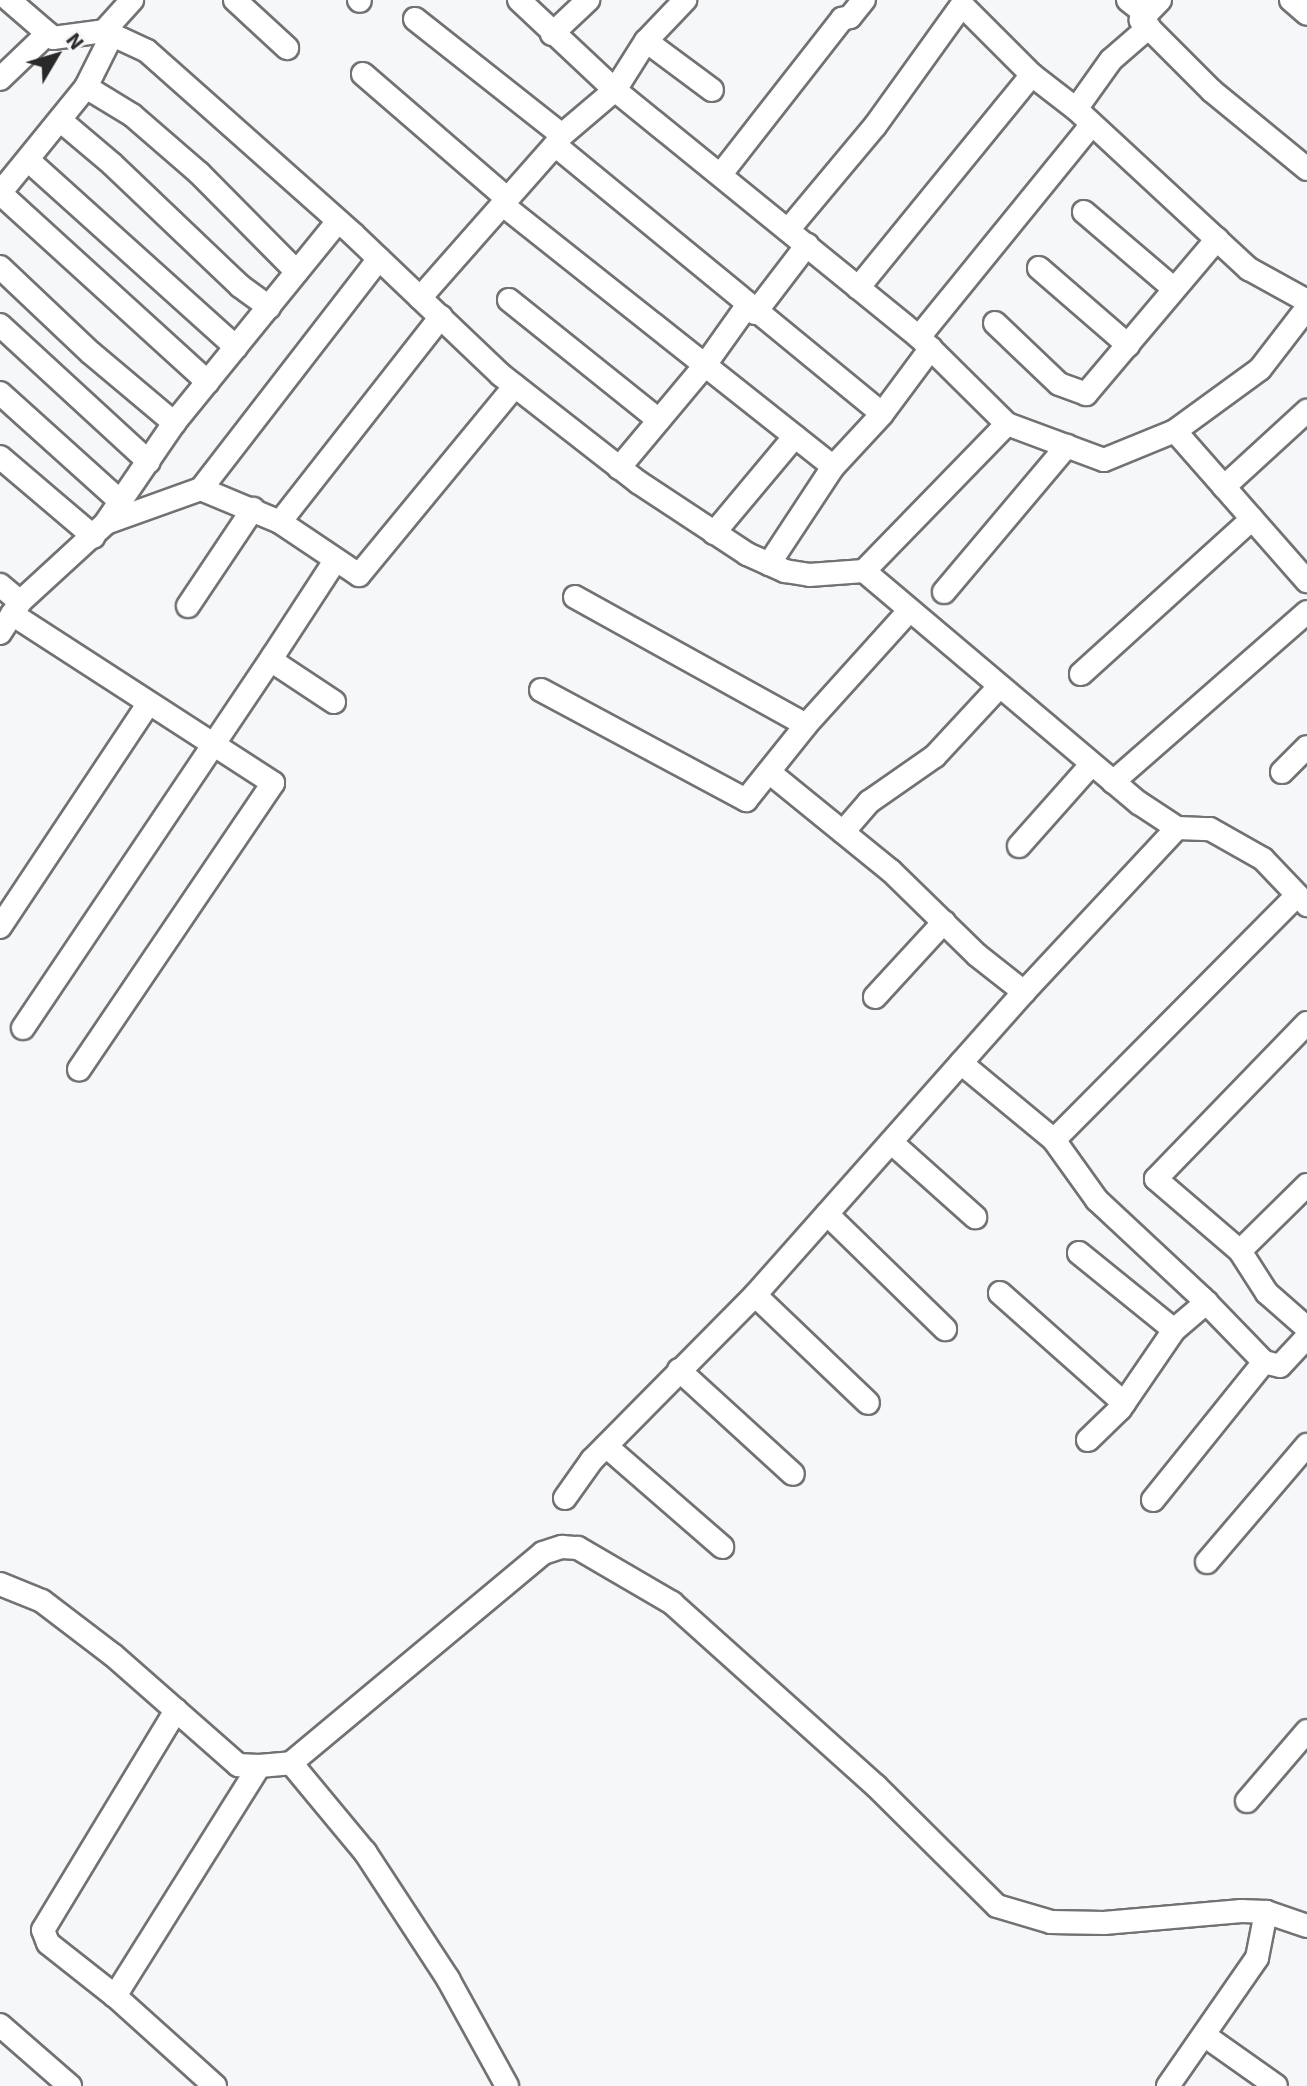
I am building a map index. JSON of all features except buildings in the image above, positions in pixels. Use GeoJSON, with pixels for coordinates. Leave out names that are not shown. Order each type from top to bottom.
{"type":"FeatureCollection","features":[{"type":"Feature","properties":{"kind":"street"},"geometry":{"type":"LineString","coordinates":[[9,0],[53,38],[108,33],[147,51],[338,221],[515,386],[619,468],[714,533],[769,564],[809,575],[864,571],[1007,424]]}},
{"type":"Feature","properties":{"kind":"street"},"geometry":{"type":"LineString","coordinates":[[132,0],[108,33],[86,87],[0,193],[208,382]]}},
{"type":"Feature","properties":{"kind":"street"},"geometry":{"type":"LineString","coordinates":[[235,0],[287,48]]}},
{"type":"Feature","properties":{"kind":"street"},"geometry":{"type":"LineString","coordinates":[[519,0],[615,90],[925,343],[1007,424],[1104,460],[1175,431],[1260,369],[1307,308]]}},
{"type":"Feature","properties":{"kind":"street"},"geometry":{"type":"LineString","coordinates":[[552,34],[588,0]]}},
{"type":"Feature","properties":{"kind":"street"},"geometry":{"type":"LineString","coordinates":[[420,298],[559,140],[615,90],[646,41],[685,0]]}},
{"type":"Feature","properties":{"kind":"street"},"geometry":{"type":"LineString","coordinates":[[721,174],[842,19],[850,17],[864,0]]}},
{"type":"Feature","properties":{"kind":"street"},"geometry":{"type":"LineString","coordinates":[[1128,0],[1152,14],[1212,91],[1307,169]]}},
{"type":"Feature","properties":{"kind":"street"},"geometry":{"type":"LineString","coordinates":[[1291,0],[1307,14]]}},
{"type":"Feature","properties":{"kind":"street"},"geometry":{"type":"LineString","coordinates":[[788,230],[875,126],[964,2],[1032,75],[1084,116],[1249,269],[1307,301]]}},
{"type":"Feature","properties":{"kind":"street"},"geometry":{"type":"LineString","coordinates":[[769,564],[833,467],[882,414],[925,343],[1084,116],[1111,60],[1152,14]]}},
{"type":"Feature","properties":{"kind":"street"},"geometry":{"type":"LineString","coordinates":[[415,19],[559,140],[751,309],[882,414]]}},
{"type":"Feature","properties":{"kind":"street"},"geometry":{"type":"LineString","coordinates":[[0,79],[48,33]]}},
{"type":"Feature","properties":{"kind":"street"},"geometry":{"type":"LineString","coordinates":[[646,41],[712,90]]}},
{"type":"Feature","properties":{"kind":"street"},"geometry":{"type":"LineString","coordinates":[[363,74],[505,202],[833,467]]}},
{"type":"Feature","properties":{"kind":"street"},"geometry":{"type":"LineString","coordinates":[[858,288],[1032,75]]}},
{"type":"Feature","properties":{"kind":"street"},"geometry":{"type":"LineString","coordinates":[[86,87],[132,115],[199,173],[297,272]]}},
{"type":"Feature","properties":{"kind":"street"},"geometry":{"type":"LineString","coordinates":[[60,120],[112,164],[240,286],[269,307]]}},
{"type":"Feature","properties":{"kind":"street"},"geometry":{"type":"LineString","coordinates":[[28,160],[236,347]]}},
{"type":"Feature","properties":{"kind":"street"},"geometry":{"type":"LineString","coordinates":[[1084,212],[1174,289]]}},
{"type":"Feature","properties":{"kind":"street"},"geometry":{"type":"LineString","coordinates":[[0,633],[16,608],[100,530],[174,423],[338,221]]}},
{"type":"Feature","properties":{"kind":"street"},"geometry":{"type":"LineString","coordinates":[[995,323],[1059,384],[1086,394],[1217,239]]}},
{"type":"Feature","properties":{"kind":"street"},"geometry":{"type":"LineString","coordinates":[[619,468],[807,245]]}},
{"type":"Feature","properties":{"kind":"street"},"geometry":{"type":"LineString","coordinates":[[100,530],[201,489],[379,259]]}},
{"type":"Feature","properties":{"kind":"street"},"geometry":{"type":"LineString","coordinates":[[0,267],[91,353],[174,423]]}},
{"type":"Feature","properties":{"kind":"street"},"geometry":{"type":"LineString","coordinates":[[1039,268],[1128,345]]}},
{"type":"Feature","properties":{"kind":"street"},"geometry":{"type":"LineString","coordinates":[[509,300],[659,420]]}},
{"type":"Feature","properties":{"kind":"street"},"geometry":{"type":"LineString","coordinates":[[280,522],[441,317]]}},
{"type":"Feature","properties":{"kind":"street"},"geometry":{"type":"LineString","coordinates":[[0,325],[149,462]]}},
{"type":"Feature","properties":{"kind":"street"},"geometry":{"type":"LineString","coordinates":[[201,489],[280,522],[359,575],[515,386]]}},
{"type":"Feature","properties":{"kind":"street"},"geometry":{"type":"LineString","coordinates":[[0,393],[121,502]]}},
{"type":"Feature","properties":{"kind":"street"},"geometry":{"type":"LineString","coordinates":[[1224,487],[1307,411]]}},
{"type":"Feature","properties":{"kind":"street"},"geometry":{"type":"LineString","coordinates":[[1175,431],[1252,519],[1303,567]]}},
{"type":"Feature","properties":{"kind":"street"},"geometry":{"type":"LineString","coordinates":[[714,533],[795,436]]}},
{"type":"Feature","properties":{"kind":"street"},"geometry":{"type":"LineString","coordinates":[[944,592],[1067,446]]}},
{"type":"Feature","properties":{"kind":"street"},"geometry":{"type":"LineString","coordinates":[[0,457],[100,530]]}},
{"type":"Feature","properties":{"kind":"street"},"geometry":{"type":"LineString","coordinates":[[188,606],[253,509]]}},
{"type":"Feature","properties":{"kind":"street"},"geometry":{"type":"LineString","coordinates":[[1081,674],[1252,519]]}},
{"type":"Feature","properties":{"kind":"street"},"geometry":{"type":"LineString","coordinates":[[23,1028],[335,561]]}},
{"type":"Feature","properties":{"kind":"street"},"geometry":{"type":"LineString","coordinates":[[864,571],[998,688],[1113,782],[1177,828],[1210,829],[1263,859],[1302,900],[1054,1140]]}},
{"type":"Feature","properties":{"kind":"street"},"geometry":{"type":"LineString","coordinates":[[0,585],[16,608],[148,704],[271,779],[273,787],[79,1070]]}},
{"type":"Feature","properties":{"kind":"street"},"geometry":{"type":"LineString","coordinates":[[575,597],[806,725]]}},
{"type":"Feature","properties":{"kind":"street"},"geometry":{"type":"LineString","coordinates":[[541,690],[746,800],[806,725],[909,611]]}},
{"type":"Feature","properties":{"kind":"street"},"geometry":{"type":"LineString","coordinates":[[1113,782],[1307,612]]}},
{"type":"Feature","properties":{"kind":"street"},"geometry":{"type":"LineString","coordinates":[[273,656],[278,665],[334,702]]}},
{"type":"Feature","properties":{"kind":"street"},"geometry":{"type":"LineString","coordinates":[[843,832],[869,802],[935,756],[998,688]]}},
{"type":"Feature","properties":{"kind":"street"},"geometry":{"type":"LineString","coordinates":[[0,927],[148,704]]}},
{"type":"Feature","properties":{"kind":"street"},"geometry":{"type":"LineString","coordinates":[[1282,772],[1307,747]]}},
{"type":"Feature","properties":{"kind":"street"},"geometry":{"type":"LineString","coordinates":[[1019,846],[1091,765]]}},
{"type":"Feature","properties":{"kind":"street"},"geometry":{"type":"LineString","coordinates":[[769,772],[891,871],[1024,992]]}},
{"type":"Feature","properties":{"kind":"street"},"geometry":{"type":"LineString","coordinates":[[565,1498],[606,1446],[755,1295],[1024,992],[1177,828]]}},
{"type":"Feature","properties":{"kind":"street"},"geometry":{"type":"LineString","coordinates":[[875,997],[944,922]]}},
{"type":"Feature","properties":{"kind":"street"},"geometry":{"type":"LineString","coordinates":[[1307,1023],[1156,1179],[1240,1251],[1267,1293],[1307,1328]]}},
{"type":"Feature","properties":{"kind":"street"},"geometry":{"type":"LineString","coordinates":[[961,1063],[1054,1140],[1097,1200],[1207,1302],[1264,1362],[1280,1366],[1307,1337]]}},
{"type":"Feature","properties":{"kind":"street"},"geometry":{"type":"LineString","coordinates":[[891,1142],[975,1217]]}},
{"type":"Feature","properties":{"kind":"street"},"geometry":{"type":"LineString","coordinates":[[1240,1251],[1307,1185]]}},
{"type":"Feature","properties":{"kind":"street"},"geometry":{"type":"LineString","coordinates":[[827,1214],[945,1329]]}},
{"type":"Feature","properties":{"kind":"street"},"geometry":{"type":"LineString","coordinates":[[1079,1253],[1174,1330]]}},
{"type":"Feature","properties":{"kind":"street"},"geometry":{"type":"LineString","coordinates":[[1000,1293],[1124,1403]]}},
{"type":"Feature","properties":{"kind":"street"},"geometry":{"type":"LineString","coordinates":[[755,1295],[868,1403]]}},
{"type":"Feature","properties":{"kind":"street"},"geometry":{"type":"LineString","coordinates":[[1088,1440],[1124,1403],[1174,1330],[1207,1302]]}},
{"type":"Feature","properties":{"kind":"street"},"geometry":{"type":"LineString","coordinates":[[1153,1500],[1264,1362]]}},
{"type":"Feature","properties":{"kind":"street"},"geometry":{"type":"LineString","coordinates":[[679,1370],[793,1474]]}},
{"type":"Feature","properties":{"kind":"street"},"geometry":{"type":"LineString","coordinates":[[1207,1562],[1307,1445]]}},
{"type":"Feature","properties":{"kind":"street"},"geometry":{"type":"LineString","coordinates":[[606,1446],[722,1547]]}},
{"type":"Feature","properties":{"kind":"street"},"geometry":{"type":"LineString","coordinates":[[0,1584],[42,1601],[113,1655],[238,1765],[259,1766],[291,1763],[543,1553],[562,1547],[578,1548],[672,1603],[876,1786],[997,1906],[1051,1922],[1099,1923],[1266,1912],[1307,1926]]}},
{"type":"Feature","properties":{"kind":"street"},"geometry":{"type":"LineString","coordinates":[[176,1710],[43,1930],[48,1943],[115,1996],[215,2086]]}},
{"type":"Feature","properties":{"kind":"street"},"geometry":{"type":"LineString","coordinates":[[1247,1801],[1307,1731]]}},
{"type":"Feature","properties":{"kind":"street"},"geometry":{"type":"LineString","coordinates":[[291,1763],[365,1852],[448,1979],[507,2086]]}},
{"type":"Feature","properties":{"kind":"street"},"geometry":{"type":"LineString","coordinates":[[115,1996],[259,1766]]}},
{"type":"Feature","properties":{"kind":"street"},"geometry":{"type":"LineString","coordinates":[[1168,2086],[1257,1958],[1266,1912]]}},
{"type":"Feature","properties":{"kind":"street"},"geometry":{"type":"LineString","coordinates":[[0,2025],[70,2086]]}},
{"type":"Feature","properties":{"kind":"street"},"geometry":{"type":"LineString","coordinates":[[1204,2035],[1276,2086]]}}]}
